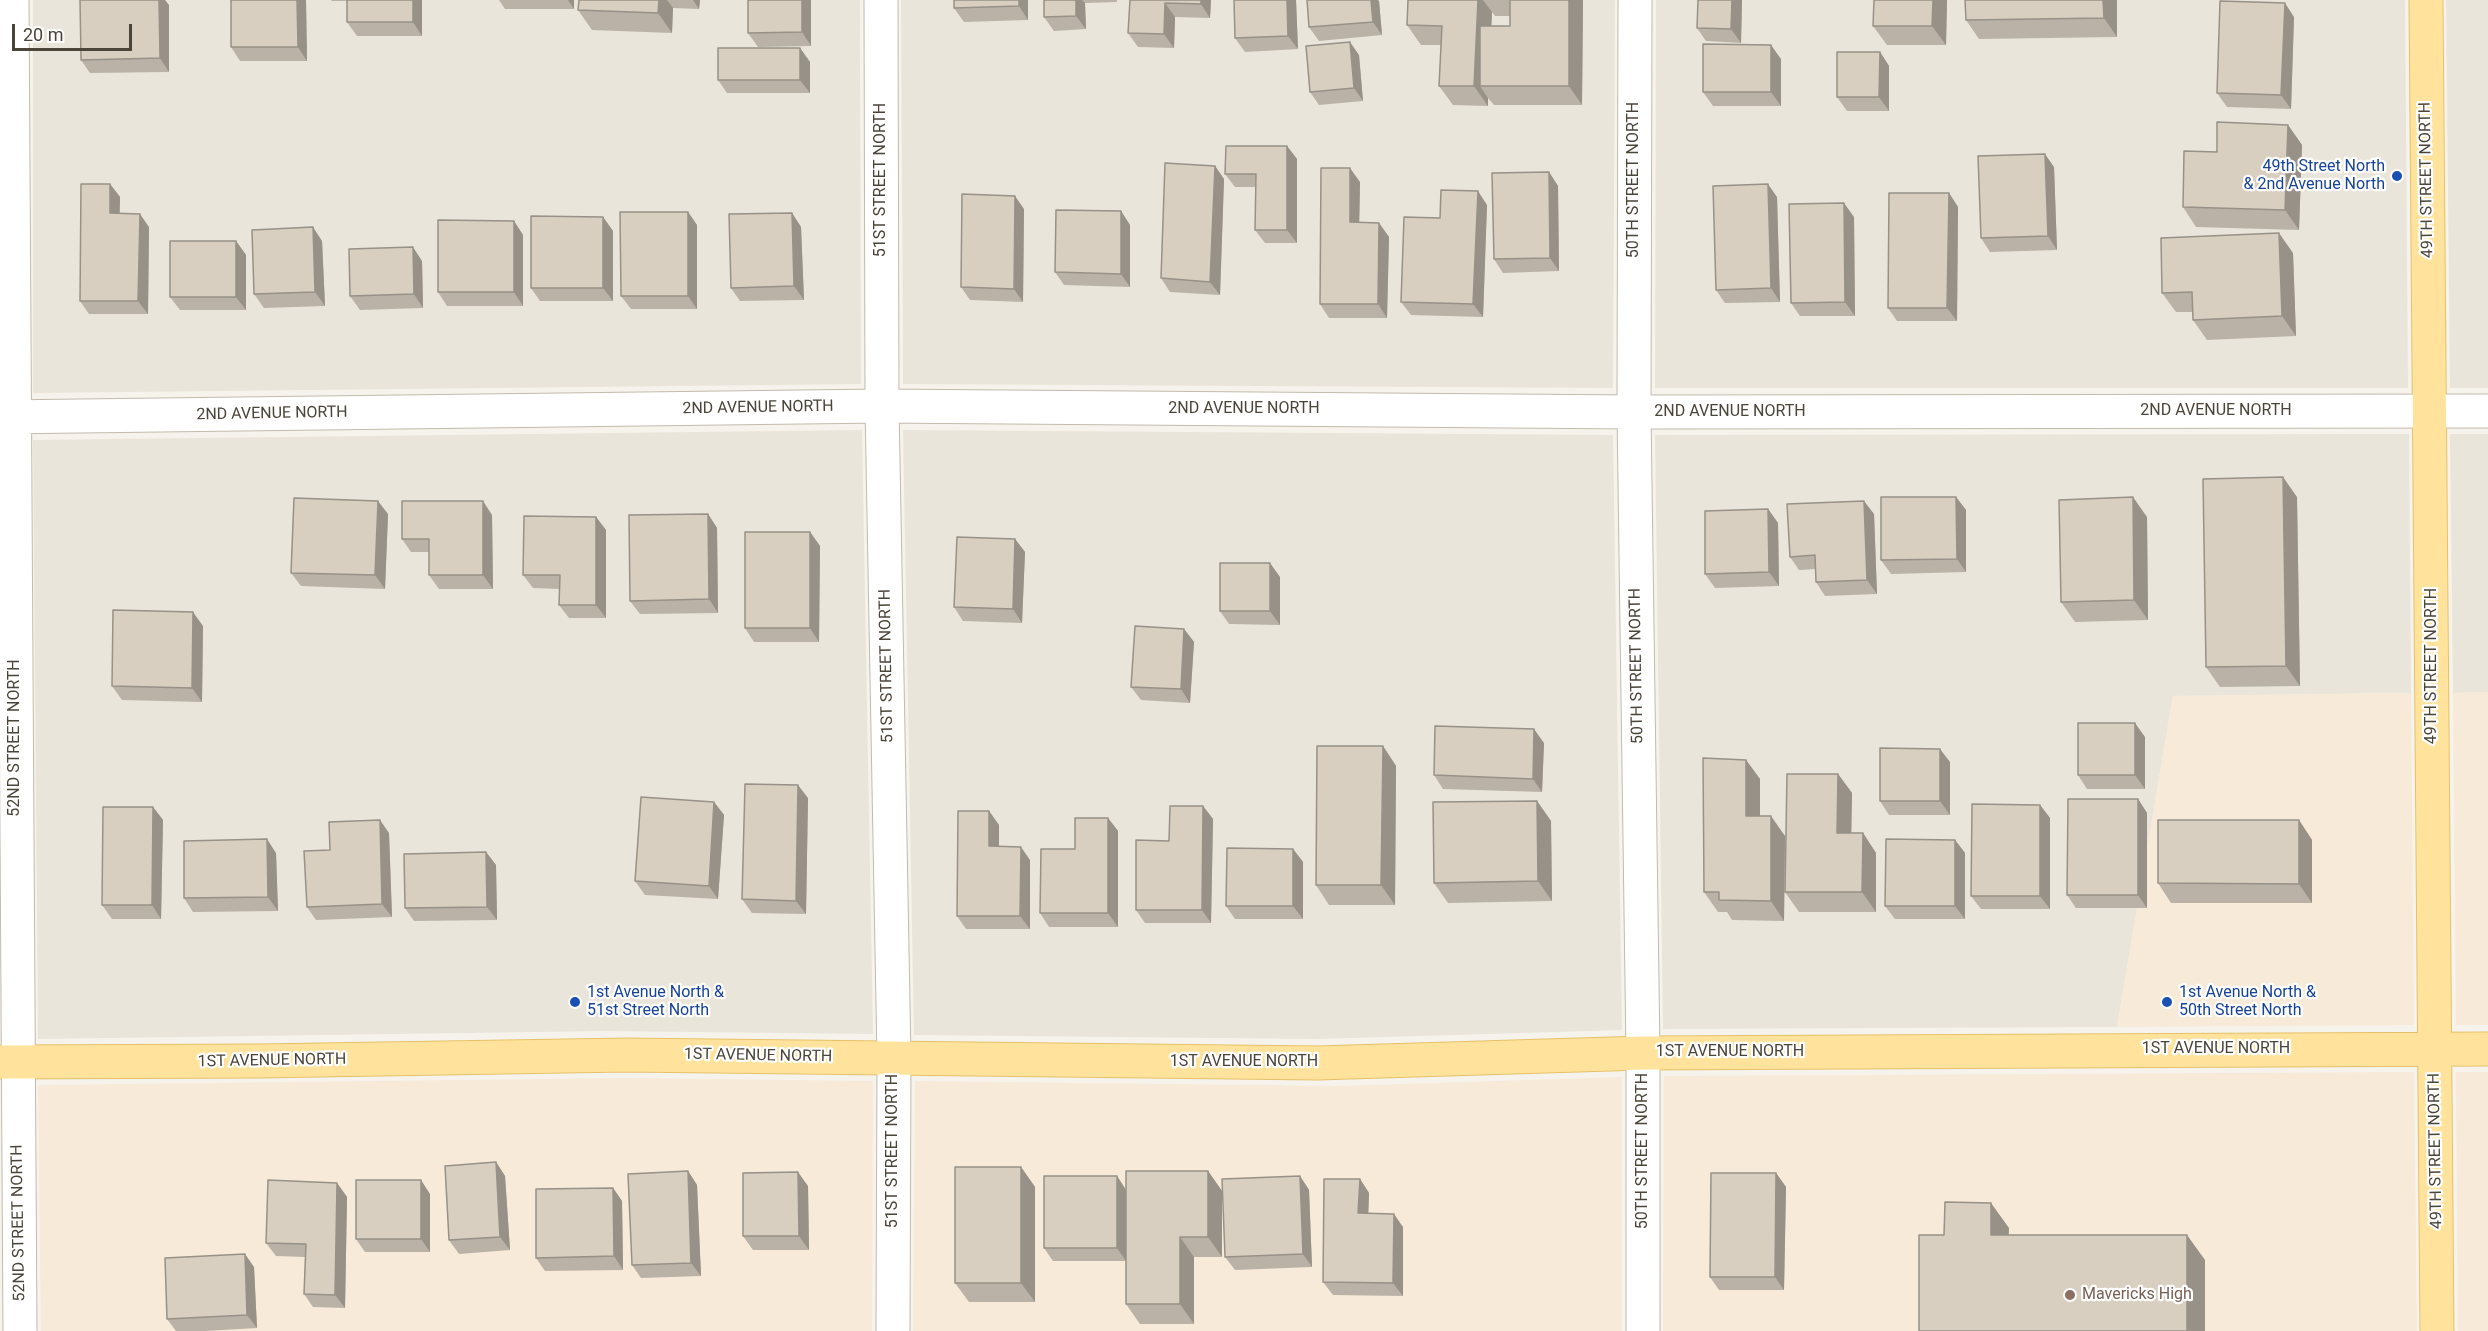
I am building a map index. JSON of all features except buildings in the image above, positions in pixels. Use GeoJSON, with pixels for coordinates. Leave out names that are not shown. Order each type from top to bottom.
{"type":"FeatureCollection","features":[{"type":"Feature","properties":{"kind":"main road","name":"49TH STREET NORTH"},"geometry":{"type":"LineString","coordinates":[[2426,0],[2438,1331]]}},
{"type":"Feature","properties":{"kind":"main road","name":"1ST AVENUE NORTH"},"geometry":{"type":"LineString","coordinates":[[9,1062],[627,1055],[1318,1063],[1643,1053],[2488,1049]]}},
{"type":"Feature","properties":{"kind":"street","name":"52ND STREET NORTH"},"geometry":{"type":"LineString","coordinates":[[12,0],[6,417],[9,1062],[20,1331]]}},
{"type":"Feature","properties":{"kind":"street","name":"51ST STREET NORTH"},"geometry":{"type":"LineString","coordinates":[[880,0],[882,406],[894,1058],[893,1331]]}},
{"type":"Feature","properties":{"kind":"street","name":"50TH STREET NORTH"},"geometry":{"type":"LineString","coordinates":[[1635,0],[1634,412],[1643,1053],[1643,1331]]}},
{"type":"Feature","properties":{"kind":"street","name":"2ND AVENUE NORTH"},"geometry":{"type":"LineString","coordinates":[[6,417],[882,406],[1634,412],[2488,411]]}},
{"type":"Feature","properties":{"kind":"shaded area"},"geometry":{"type":"Polygon","coordinates":[[[33,0],[860,0],[861,384],[33,393],[33,0]]]}},
{"type":"Feature","properties":{"kind":"shaded area"},"geometry":{"type":"Polygon","coordinates":[[[901,0],[1615,0],[1613,388],[903,384],[901,0]]]}},
{"type":"Feature","properties":{"kind":"shaded area"},"geometry":{"type":"Polygon","coordinates":[[[1656,0],[2405,0],[2408,388],[1655,388],[1656,0]]]}},
{"type":"Feature","properties":{"kind":"shaded area"},"geometry":{"type":"Polygon","coordinates":[[[2446,0],[2488,0],[2488,388],[2450,388],[2446,0]]]}},
{"type":"Feature","properties":{"kind":"shaded area"},"geometry":{"type":"Polygon","coordinates":[[[862,430],[873,1034],[606,1031],[38,1039],[33,440],[862,430]]]}},
{"type":"Feature","properties":{"kind":"shaded area"},"geometry":{"type":"Polygon","coordinates":[[[903,430],[1613,435],[1622,1030],[1318,1039],[914,1035],[903,430]]]}},
{"type":"Feature","properties":{"kind":"shaded area"},"geometry":{"type":"Polygon","coordinates":[[[2409,434],[2411,693],[2173,696],[2117,1027],[1663,1029],[1655,435],[2409,434]]]}},
{"type":"Feature","properties":{"kind":"shaded area"},"geometry":{"type":"Polygon","coordinates":[[[2450,434],[2488,434],[2488,692],[2453,693],[2450,434]]]}},
{"type":"Feature","properties":{"kind":"shaded area"},"geometry":{"type":"Polygon","coordinates":[[[2488,692],[2488,1025],[2456,1025],[2453,693],[2488,692]]]}},
{"type":"Feature","properties":{"kind":"shaded area"},"geometry":{"type":"Polygon","coordinates":[[[2411,693],[2414,1025],[2117,1027],[2173,696],[2411,693]]]}},
{"type":"Feature","properties":{"kind":"shaded area"},"geometry":{"type":"Polygon","coordinates":[[[2414,1072],[2417,1331],[1663,1331],[1664,1076],[2414,1072]]]}},
{"type":"Feature","properties":{"kind":"shaded area"},"geometry":{"type":"Polygon","coordinates":[[[2456,1072],[2488,1072],[2488,1331],[2458,1331],[2456,1072]]]}},
{"type":"Feature","properties":{"kind":"shaded area"},"geometry":{"type":"Polygon","coordinates":[[[1622,1077],[1622,1331],[913,1331],[915,1081],[1339,1086],[1622,1077]]]}},
{"type":"Feature","properties":{"kind":"shaded area"},"geometry":{"type":"Polygon","coordinates":[[[627,1078],[873,1081],[872,1331],[41,1331],[38,1085],[627,1078]]]}},
{"type":"Feature","properties":{"kind":"place","name":"49th Street North & 2nd Avenue North"},"geometry":{"type":"Point","coordinates":[2397,176]}},
{"type":"Feature","properties":{"kind":"place","name":"1st Avenue North & 51st Street North"},"geometry":{"type":"Point","coordinates":[575,1002]}},
{"type":"Feature","properties":{"kind":"place","name":"1st Avenue North & 50th Street North"},"geometry":{"type":"Point","coordinates":[2167,1002]}},
{"type":"Feature","properties":{"kind":"place","name":"Mavericks High"},"geometry":{"type":"Point","coordinates":[2070,1295]}}]}
